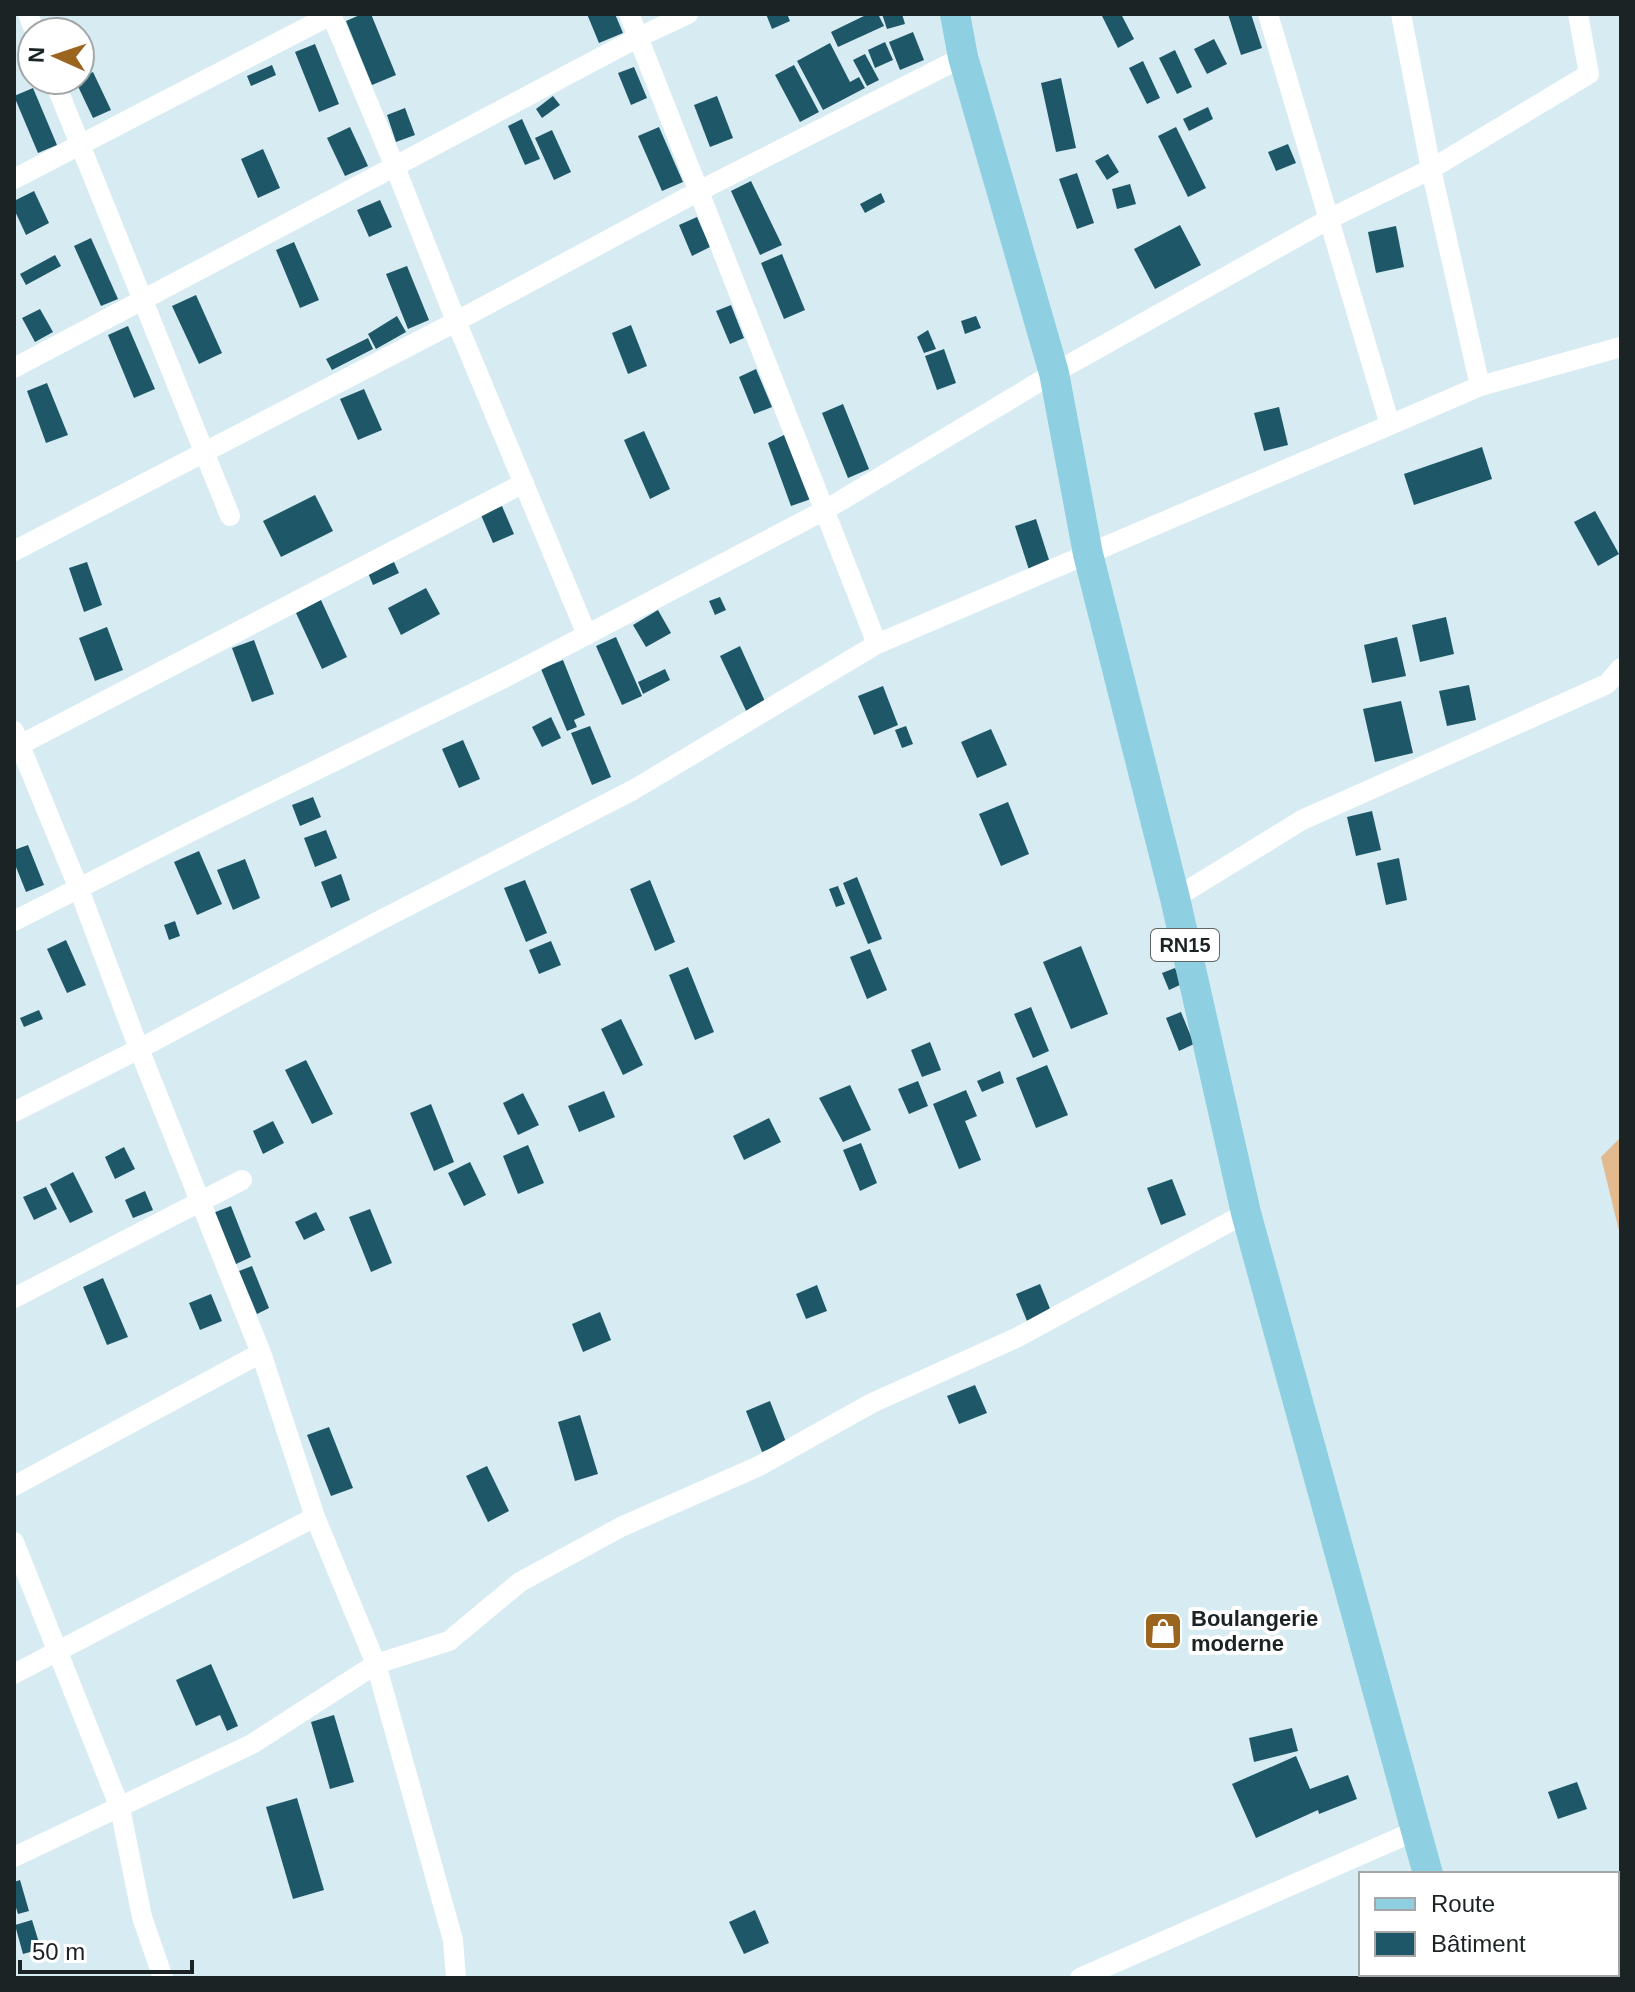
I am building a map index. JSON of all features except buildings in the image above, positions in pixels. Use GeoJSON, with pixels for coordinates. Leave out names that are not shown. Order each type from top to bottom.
{"type":"FeatureCollection","features":[{"type":"Feature","properties":{"kind":"main road","name":"RN15"},"geometry":{"type":"LineString","coordinates":[[955,14],[963,57],[1054,373],[1088,554],[1175,898],[1246,1213],[1427,1872]]}},
{"type":"Feature","properties":{"kind":"street"},"geometry":{"type":"LineString","coordinates":[[14,179],[331,14],[587,635]]}},
{"type":"Feature","properties":{"kind":"street"},"geometry":{"type":"LineString","coordinates":[[629,14],[877,644]]}},
{"type":"Feature","properties":{"kind":"street"},"geometry":{"type":"LineString","coordinates":[[14,368],[639,37],[688,14]]}},
{"type":"Feature","properties":{"kind":"street"},"geometry":{"type":"LineString","coordinates":[[1268,14],[1390,425]]}},
{"type":"Feature","properties":{"kind":"street"},"geometry":{"type":"LineString","coordinates":[[1401,14],[1431,169],[1480,386]]}},
{"type":"Feature","properties":{"kind":"street"},"geometry":{"type":"LineString","coordinates":[[14,921],[508,676],[825,510],[1054,373],[1329,219],[1431,169],[1589,74],[1578,14]]}},
{"type":"Feature","properties":{"kind":"street"},"geometry":{"type":"LineString","coordinates":[[14,551],[699,191],[963,57]]}},
{"type":"Feature","properties":{"kind":"street"},"geometry":{"type":"LineString","coordinates":[[60,96],[230,516]]}},
{"type":"Feature","properties":{"kind":"street"},"geometry":{"type":"LineString","coordinates":[[14,1112],[633,790],[877,644],[1480,386],[1621,347]]}},
{"type":"Feature","properties":{"kind":"street"},"geometry":{"type":"LineString","coordinates":[[456,1978],[453,1940],[376,1664],[315,1517],[261,1353],[139,1049],[79,889],[16,741],[524,483]]}},
{"type":"Feature","properties":{"kind":"street"},"geometry":{"type":"LineString","coordinates":[[1175,898],[1302,820],[1607,684],[1621,668]]}},
{"type":"Feature","properties":{"kind":"street"},"geometry":{"type":"LineString","coordinates":[[14,1298],[242,1180]]}},
{"type":"Feature","properties":{"kind":"street"},"geometry":{"type":"LineString","coordinates":[[14,1857],[252,1744],[376,1664],[449,1641],[520,1582],[621,1527],[759,1466],[872,1403],[1018,1337],[1246,1213]]}},
{"type":"Feature","properties":{"kind":"street"},"geometry":{"type":"LineString","coordinates":[[14,1486],[261,1353]]}},
{"type":"Feature","properties":{"kind":"street"},"geometry":{"type":"LineString","coordinates":[[14,1674],[315,1517]]}},
{"type":"Feature","properties":{"kind":"street"},"geometry":{"type":"LineString","coordinates":[[14,1542],[120,1808],[142,1917],[163,1978]]}},
{"type":"Feature","properties":{"kind":"street"},"geometry":{"type":"LineString","coordinates":[[1080,1978],[1415,1831]]}},
{"type":"Feature","properties":{"kind":"shaded area"},"geometry":{"type":"Polygon","coordinates":[[[1621,1137],[1621,1239],[1601,1157],[1621,1137]]]}},
{"type":"Feature","properties":{"kind":"place","name":"Boulangerie moderne"},"geometry":{"type":"Point","coordinates":[1163,1631]}}]}
